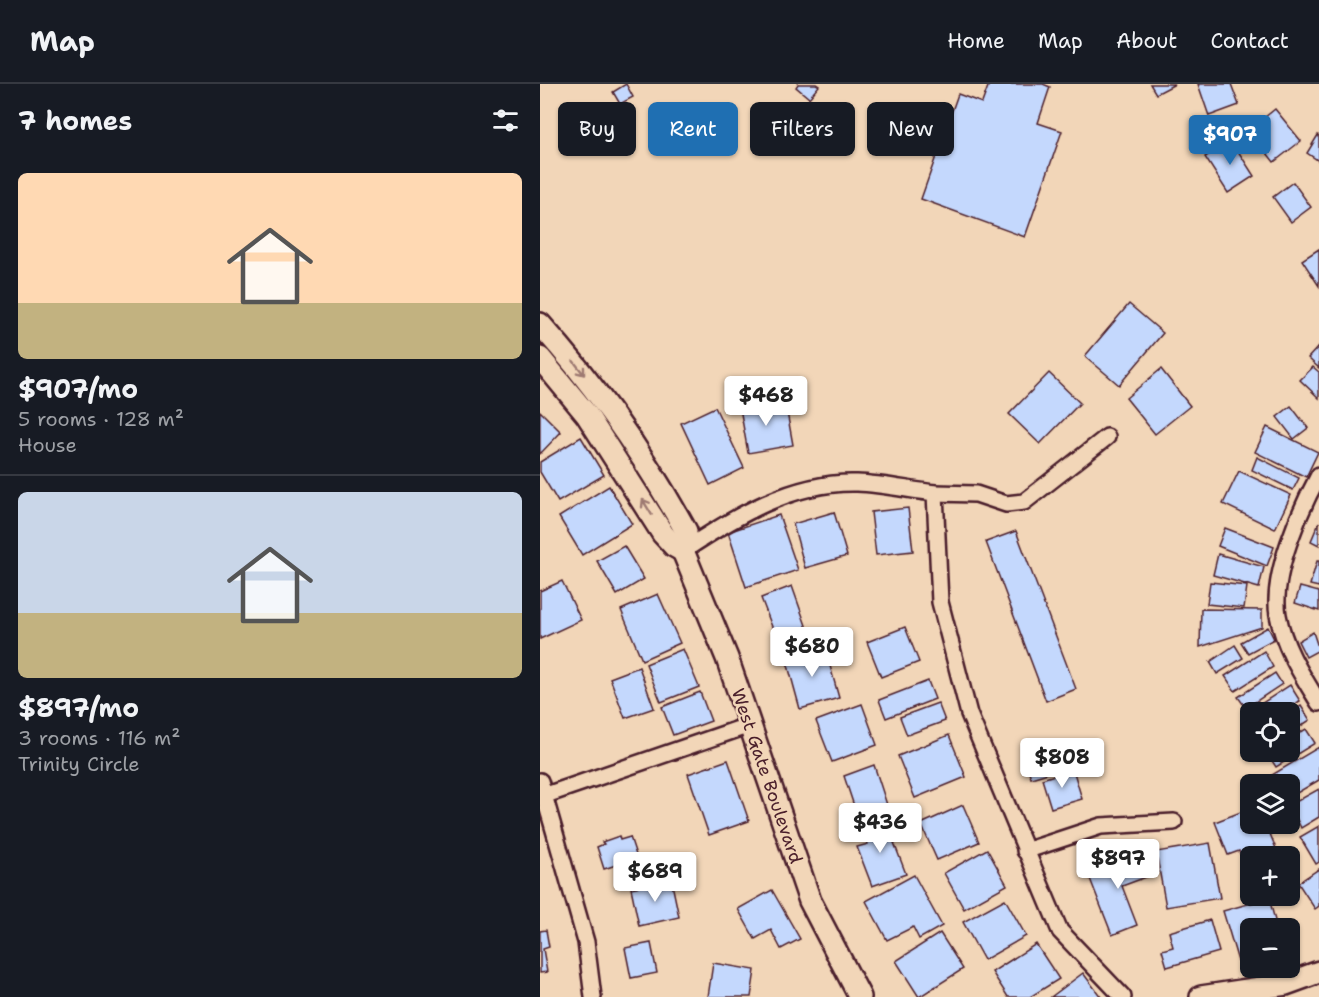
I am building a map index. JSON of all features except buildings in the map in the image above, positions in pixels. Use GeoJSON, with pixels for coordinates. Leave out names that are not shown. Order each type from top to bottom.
{"type":"FeatureCollection","features":[{"type":"Feature","properties":{"kind":"street","name":"West Gate Boulevard"},"geometry":{"type":"LineString","coordinates":[[540,324],[574,361],[605,403],[686,531],[683,551],[727,658],[810,901],[860,997]]}},
{"type":"Feature","properties":{"kind":"street","name":"West Gate Boulevard"},"geometry":{"type":"LineString","coordinates":[[540,358],[587,415],[663,534],[674,546],[683,551]]}},
{"type":"Feature","properties":{"kind":"street"},"geometry":{"type":"LineString","coordinates":[[683,551],[748,511],[776,498],[813,488],[855,483],[935,493],[976,494],[1006,504],[1024,502],[1107,437]]}},
{"type":"Feature","properties":{"kind":"street"},"geometry":{"type":"LineString","coordinates":[[1319,475],[1306,498],[1281,564],[1278,614],[1290,653],[1319,703]]}},
{"type":"Feature","properties":{"kind":"street"},"geometry":{"type":"LineString","coordinates":[[935,493],[940,602],[969,714],[1060,931],[1123,997]]}},
{"type":"Feature","properties":{"kind":"street"},"geometry":{"type":"LineString","coordinates":[[593,997],[586,942],[543,788],[750,725]]}},
{"type":"Feature","properties":{"kind":"street"},"geometry":{"type":"LineString","coordinates":[[1025,851],[1101,826],[1174,822]]}},
{"type":"Feature","properties":{"kind":"street"},"geometry":{"type":"LineString","coordinates":[[1201,997],[1286,984],[1319,972]]}}]}
